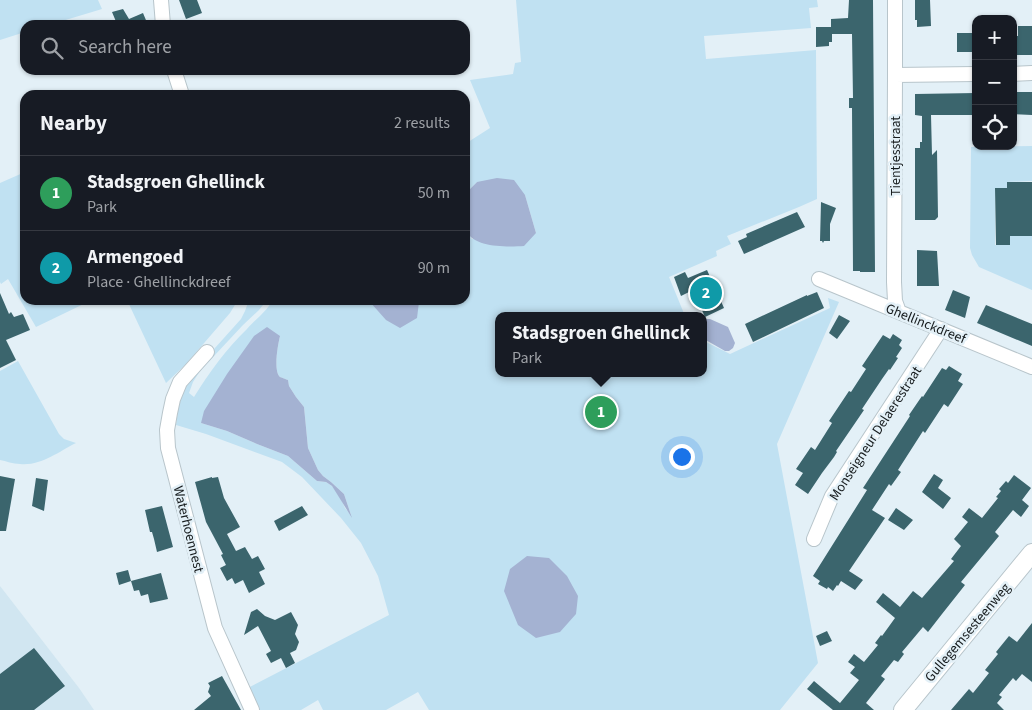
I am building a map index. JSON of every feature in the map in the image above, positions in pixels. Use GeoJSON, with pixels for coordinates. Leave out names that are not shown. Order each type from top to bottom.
{"type":"FeatureCollection","features":[{"type":"Feature","properties":{"kind":"street"},"geometry":{"type":"LineString","coordinates":[[161,0],[163,20]]}},
{"type":"Feature","properties":{"kind":"street","name":"Tientjesstraat"},"geometry":{"type":"LineString","coordinates":[[895,0],[894,282],[895,301],[899,312]]}},
{"type":"Feature","properties":{"kind":"street"},"geometry":{"type":"LineString","coordinates":[[896,75],[972,74]]}},
{"type":"Feature","properties":{"kind":"street"},"geometry":{"type":"LineString","coordinates":[[1017,74],[1032,74]]}},
{"type":"Feature","properties":{"kind":"street"},"geometry":{"type":"LineString","coordinates":[[176,75],[180,90]]}},
{"type":"Feature","properties":{"kind":"street","name":"Ghellinckdreef"},"geometry":{"type":"LineString","coordinates":[[820,279],[1032,367]]}},
{"type":"Feature","properties":{"kind":"street","name":"Monseigneur Delaerestraat"},"geometry":{"type":"LineString","coordinates":[[814,539],[832,496],[941,329]]}},
{"type":"Feature","properties":{"kind":"street","name":"Waterhoennest"},"geometry":{"type":"LineString","coordinates":[[206,352],[180,382],[173,399],[167,430],[168,448],[215,628],[252,710]]}},
{"type":"Feature","properties":{"kind":"street","name":"Gullegemsesteenweg"},"geometry":{"type":"LineString","coordinates":[[903,710],[1032,553]]}},
{"type":"Feature","properties":{"kind":"shaded area"},"geometry":{"type":"Polygon","coordinates":[[[0,0],[98,0],[102,9],[66,20],[20,20],[20,34],[0,40],[0,0]]]}},
{"type":"Feature","properties":{"kind":"shaded area"},"geometry":{"type":"Polygon","coordinates":[[[516,0],[817,0],[818,7],[809,8],[811,28],[704,36],[706,59],[816,50],[817,199],[727,236],[731,244],[716,251],[717,256],[669,277],[683,312],[495,312],[495,377],[707,377],[707,342],[730,354],[830,308],[828,298],[839,302],[777,444],[818,663],[780,710],[429,710],[418,692],[386,710],[323,710],[318,700],[301,710],[256,710],[246,689],[389,615],[378,576],[361,543],[341,518],[302,477],[282,462],[176,425],[179,404],[185,387],[197,368],[241,319],[247,305],[263,305],[200,371],[189,393],[194,397],[225,353],[269,305],[470,305],[470,236],[472,239],[536,233],[525,195],[477,182],[470,189],[470,141],[490,128],[470,80],[513,74],[515,63],[521,62],[516,0]],[[280,336],[201,423],[227,431],[288,456],[317,481],[326,482],[332,486],[351,515],[344,494],[318,470],[308,448],[304,407],[289,386],[288,380],[280,377],[278,374],[276,364],[280,336]]]}},
{"type":"Feature","properties":{"kind":"shaded area"},"geometry":{"type":"Polygon","coordinates":[[[1017,146],[1032,146],[1032,181],[1007,182],[1007,188],[995,188],[995,245],[1010,245],[1010,236],[1032,236],[1032,290],[979,267],[970,248],[971,147],[972,150],[1017,150],[1017,146]]]}},
{"type":"Feature","properties":{"kind":"shaded area"},"geometry":{"type":"Polygon","coordinates":[[[20,174],[20,300],[8,279],[1,284],[0,282],[0,183],[20,174]]]}},
{"type":"Feature","properties":{"kind":"shaded area"},"geometry":{"type":"Polygon","coordinates":[[[497,178],[514,180],[525,195],[536,233],[524,246],[491,245],[470,236],[470,189],[477,182],[497,178]]]}},
{"type":"Feature","properties":{"kind":"shaded area"},"geometry":{"type":"Polygon","coordinates":[[[23,305],[82,305],[36,327],[23,305]]]}},
{"type":"Feature","properties":{"kind":"shaded area"},"geometry":{"type":"Polygon","coordinates":[[[129,305],[235,305],[186,364],[166,383],[129,305]]]}},
{"type":"Feature","properties":{"kind":"shaded area"},"geometry":{"type":"Polygon","coordinates":[[[373,305],[419,305],[417,318],[400,328],[386,320],[373,305]]]}},
{"type":"Feature","properties":{"kind":"shaded area"},"geometry":{"type":"Polygon","coordinates":[[[707,319],[728,327],[735,343],[733,348],[725,351],[707,341],[707,319]]]}},
{"type":"Feature","properties":{"kind":"shaded area"},"geometry":{"type":"Polygon","coordinates":[[[267,327],[280,336],[277,357],[278,374],[280,377],[288,380],[289,386],[304,407],[308,448],[318,470],[344,494],[352,518],[332,486],[326,482],[317,481],[288,456],[227,431],[201,423],[204,411],[227,374],[254,336],[267,327]]]}},
{"type":"Feature","properties":{"kind":"shaded area"},"geometry":{"type":"Polygon","coordinates":[[[18,361],[59,434],[64,439],[76,443],[49,458],[28,464],[15,464],[0,460],[0,371],[18,361]]]}},
{"type":"Feature","properties":{"kind":"shaded area"},"geometry":{"type":"Polygon","coordinates":[[[527,556],[549,558],[567,576],[578,596],[576,614],[560,632],[536,638],[518,625],[504,591],[510,569],[527,556]]]}},
{"type":"Feature","properties":{"kind":"shaded area"},"geometry":{"type":"Polygon","coordinates":[[[0,586],[79,688],[94,710],[0,710],[0,586]]]}},
{"type":"Feature","properties":{"kind":"building"},"geometry":{"type":"Polygon","coordinates":[[[179,0],[197,0],[202,13],[186,19],[179,0]]]}},
{"type":"Feature","properties":{"kind":"building"},"geometry":{"type":"Polygon","coordinates":[[[849,0],[873,0],[875,272],[853,271],[852,108],[849,108],[849,98],[853,98],[852,34],[832,34],[832,42],[829,42],[829,46],[816,47],[816,27],[831,27],[831,19],[848,18],[849,0]]]}},
{"type":"Feature","properties":{"kind":"building"},"geometry":{"type":"Polygon","coordinates":[[[915,0],[930,0],[931,26],[917,27],[915,0]]]}},
{"type":"Feature","properties":{"kind":"building"},"geometry":{"type":"Polygon","coordinates":[[[123,9],[129,19],[143,13],[146,20],[115,20],[112,12],[123,9]]]}},
{"type":"Feature","properties":{"kind":"building"},"geometry":{"type":"Polygon","coordinates":[[[1018,26],[1032,26],[1032,55],[1017,55],[1018,26]]]}},
{"type":"Feature","properties":{"kind":"building"},"geometry":{"type":"Polygon","coordinates":[[[957,33],[972,33],[972,52],[957,52],[957,33]]]}},
{"type":"Feature","properties":{"kind":"building"},"geometry":{"type":"Polygon","coordinates":[[[1017,92],[1032,92],[1032,115],[1017,114],[1017,92]]]}},
{"type":"Feature","properties":{"kind":"building"},"geometry":{"type":"Polygon","coordinates":[[[972,93],[972,115],[931,115],[932,155],[937,150],[938,217],[935,220],[915,220],[915,148],[920,148],[920,142],[922,142],[922,116],[915,115],[915,94],[972,93]]]}},
{"type":"Feature","properties":{"kind":"building"},"geometry":{"type":"Polygon","coordinates":[[[1007,182],[1032,182],[1032,236],[1010,236],[1010,245],[996,245],[995,188],[1007,188],[1007,182]]]}},
{"type":"Feature","properties":{"kind":"building"},"geometry":{"type":"Polygon","coordinates":[[[821,202],[836,208],[830,224],[830,241],[824,241],[823,243],[820,241],[821,202]]]}},
{"type":"Feature","properties":{"kind":"building"},"geometry":{"type":"Polygon","coordinates":[[[797,212],[805,227],[744,254],[738,241],[747,237],[746,234],[797,212]]]}},
{"type":"Feature","properties":{"kind":"building"},"geometry":{"type":"Polygon","coordinates":[[[917,250],[937,251],[939,286],[917,286],[917,250]]]}},
{"type":"Feature","properties":{"kind":"building"},"geometry":{"type":"Polygon","coordinates":[[[707,270],[724,308],[707,316],[707,312],[703,312],[693,290],[681,296],[674,277],[685,272],[688,278],[707,270]]]}},
{"type":"Feature","properties":{"kind":"building"},"geometry":{"type":"Polygon","coordinates":[[[953,290],[970,297],[965,318],[945,310],[953,290]]]}},
{"type":"Feature","properties":{"kind":"building"},"geometry":{"type":"Polygon","coordinates":[[[817,292],[824,308],[753,342],[745,324],[817,292]]]}},
{"type":"Feature","properties":{"kind":"building"},"geometry":{"type":"Polygon","coordinates":[[[0,293],[9,314],[11,312],[14,317],[23,314],[30,330],[6,340],[16,360],[0,368],[0,293]]]}},
{"type":"Feature","properties":{"kind":"building"},"geometry":{"type":"Polygon","coordinates":[[[986,305],[1032,324],[1032,346],[977,323],[986,305]]]}},
{"type":"Feature","properties":{"kind":"building"},"geometry":{"type":"Polygon","coordinates":[[[839,315],[850,321],[837,339],[829,333],[839,315]]]}},
{"type":"Feature","properties":{"kind":"building"},"geometry":{"type":"Polygon","coordinates":[[[893,334],[902,340],[899,345],[902,348],[896,357],[898,358],[862,409],[864,410],[808,494],[795,485],[803,473],[796,469],[811,447],[815,450],[832,423],[829,421],[866,369],[862,366],[883,335],[890,339],[893,334]]]}},
{"type":"Feature","properties":{"kind":"building"},"geometry":{"type":"Polygon","coordinates":[[[949,366],[962,374],[958,381],[963,384],[948,407],[944,404],[925,433],[923,431],[898,470],[901,472],[891,486],[889,484],[872,510],[885,518],[849,571],[863,580],[855,590],[841,581],[833,591],[828,587],[827,589],[818,584],[820,581],[813,576],[867,490],[863,488],[922,396],[942,368],[946,370],[949,366]]]}},
{"type":"Feature","properties":{"kind":"building"},"geometry":{"type":"Polygon","coordinates":[[[934,474],[943,480],[938,488],[951,498],[943,509],[922,492],[934,474]]]}},
{"type":"Feature","properties":{"kind":"building"},"geometry":{"type":"Polygon","coordinates":[[[1014,475],[1031,488],[1022,500],[1029,506],[1021,517],[1013,510],[995,532],[999,536],[961,582],[965,585],[928,632],[923,627],[902,652],[904,654],[898,662],[894,660],[881,676],[885,679],[866,703],[874,710],[833,710],[807,689],[814,681],[840,703],[859,680],[850,673],[855,667],[848,662],[854,654],[864,662],[878,645],[875,643],[895,618],[876,602],[883,593],[900,607],[913,591],[922,598],[954,561],[951,559],[961,546],[954,539],[968,522],[962,517],[969,508],[982,518],[998,498],[996,497],[1001,491],[999,489],[1006,481],[1008,483],[1014,475]]]}},
{"type":"Feature","properties":{"kind":"building"},"geometry":{"type":"Polygon","coordinates":[[[0,476],[15,479],[6,531],[0,531],[0,476]]]}},
{"type":"Feature","properties":{"kind":"building"},"geometry":{"type":"Polygon","coordinates":[[[218,477],[224,498],[240,527],[227,534],[236,551],[245,547],[252,559],[258,556],[265,569],[259,572],[265,584],[249,593],[243,580],[235,584],[232,578],[227,581],[220,568],[226,565],[221,555],[223,554],[206,522],[195,482],[218,477]]]}},
{"type":"Feature","properties":{"kind":"building"},"geometry":{"type":"Polygon","coordinates":[[[36,478],[48,480],[44,511],[32,506],[36,478]]]}},
{"type":"Feature","properties":{"kind":"building"},"geometry":{"type":"Polygon","coordinates":[[[162,506],[173,547],[157,552],[145,510],[162,506]]]}},
{"type":"Feature","properties":{"kind":"building"},"geometry":{"type":"Polygon","coordinates":[[[302,506],[308,515],[279,531],[274,521],[302,506]]]}},
{"type":"Feature","properties":{"kind":"building"},"geometry":{"type":"Polygon","coordinates":[[[896,508],[913,520],[904,530],[888,520],[896,508]]]}},
{"type":"Feature","properties":{"kind":"building"},"geometry":{"type":"Polygon","coordinates":[[[128,570],[131,581],[119,585],[116,573],[128,570]]]}},
{"type":"Feature","properties":{"kind":"building"},"geometry":{"type":"Polygon","coordinates":[[[161,573],[168,599],[150,603],[148,594],[141,596],[139,590],[134,591],[131,581],[161,573]]]}},
{"type":"Feature","properties":{"kind":"building"},"geometry":{"type":"Polygon","coordinates":[[[257,609],[265,616],[275,620],[291,612],[298,625],[295,634],[299,642],[296,650],[290,653],[295,663],[286,668],[281,658],[271,663],[266,654],[271,651],[258,626],[244,635],[251,612],[257,609]]]}},
{"type":"Feature","properties":{"kind":"building"},"geometry":{"type":"Polygon","coordinates":[[[1032,623],[1032,682],[1022,674],[1016,681],[1013,678],[999,695],[1002,697],[997,703],[1004,710],[951,710],[969,689],[973,693],[989,673],[985,670],[1009,636],[1017,642],[1032,623]]]}},
{"type":"Feature","properties":{"kind":"building"},"geometry":{"type":"Polygon","coordinates":[[[827,631],[832,641],[820,646],[816,636],[827,631]]]}},
{"type":"Feature","properties":{"kind":"building"},"geometry":{"type":"Polygon","coordinates":[[[34,648],[65,686],[34,710],[0,710],[0,674],[34,648]]]}},
{"type":"Feature","properties":{"kind":"building"},"geometry":{"type":"Polygon","coordinates":[[[222,676],[241,710],[194,710],[211,696],[208,692],[210,686],[208,683],[222,676]]]}},
{"type":"Feature","properties":{"kind":"place","name":"Armengoed"},"geometry":{"type":"Point","coordinates":[706,293]}},
{"type":"Feature","properties":{"kind":"place","name":"Stadsgroen Ghellinck"},"geometry":{"type":"Point","coordinates":[601,412]}}]}
